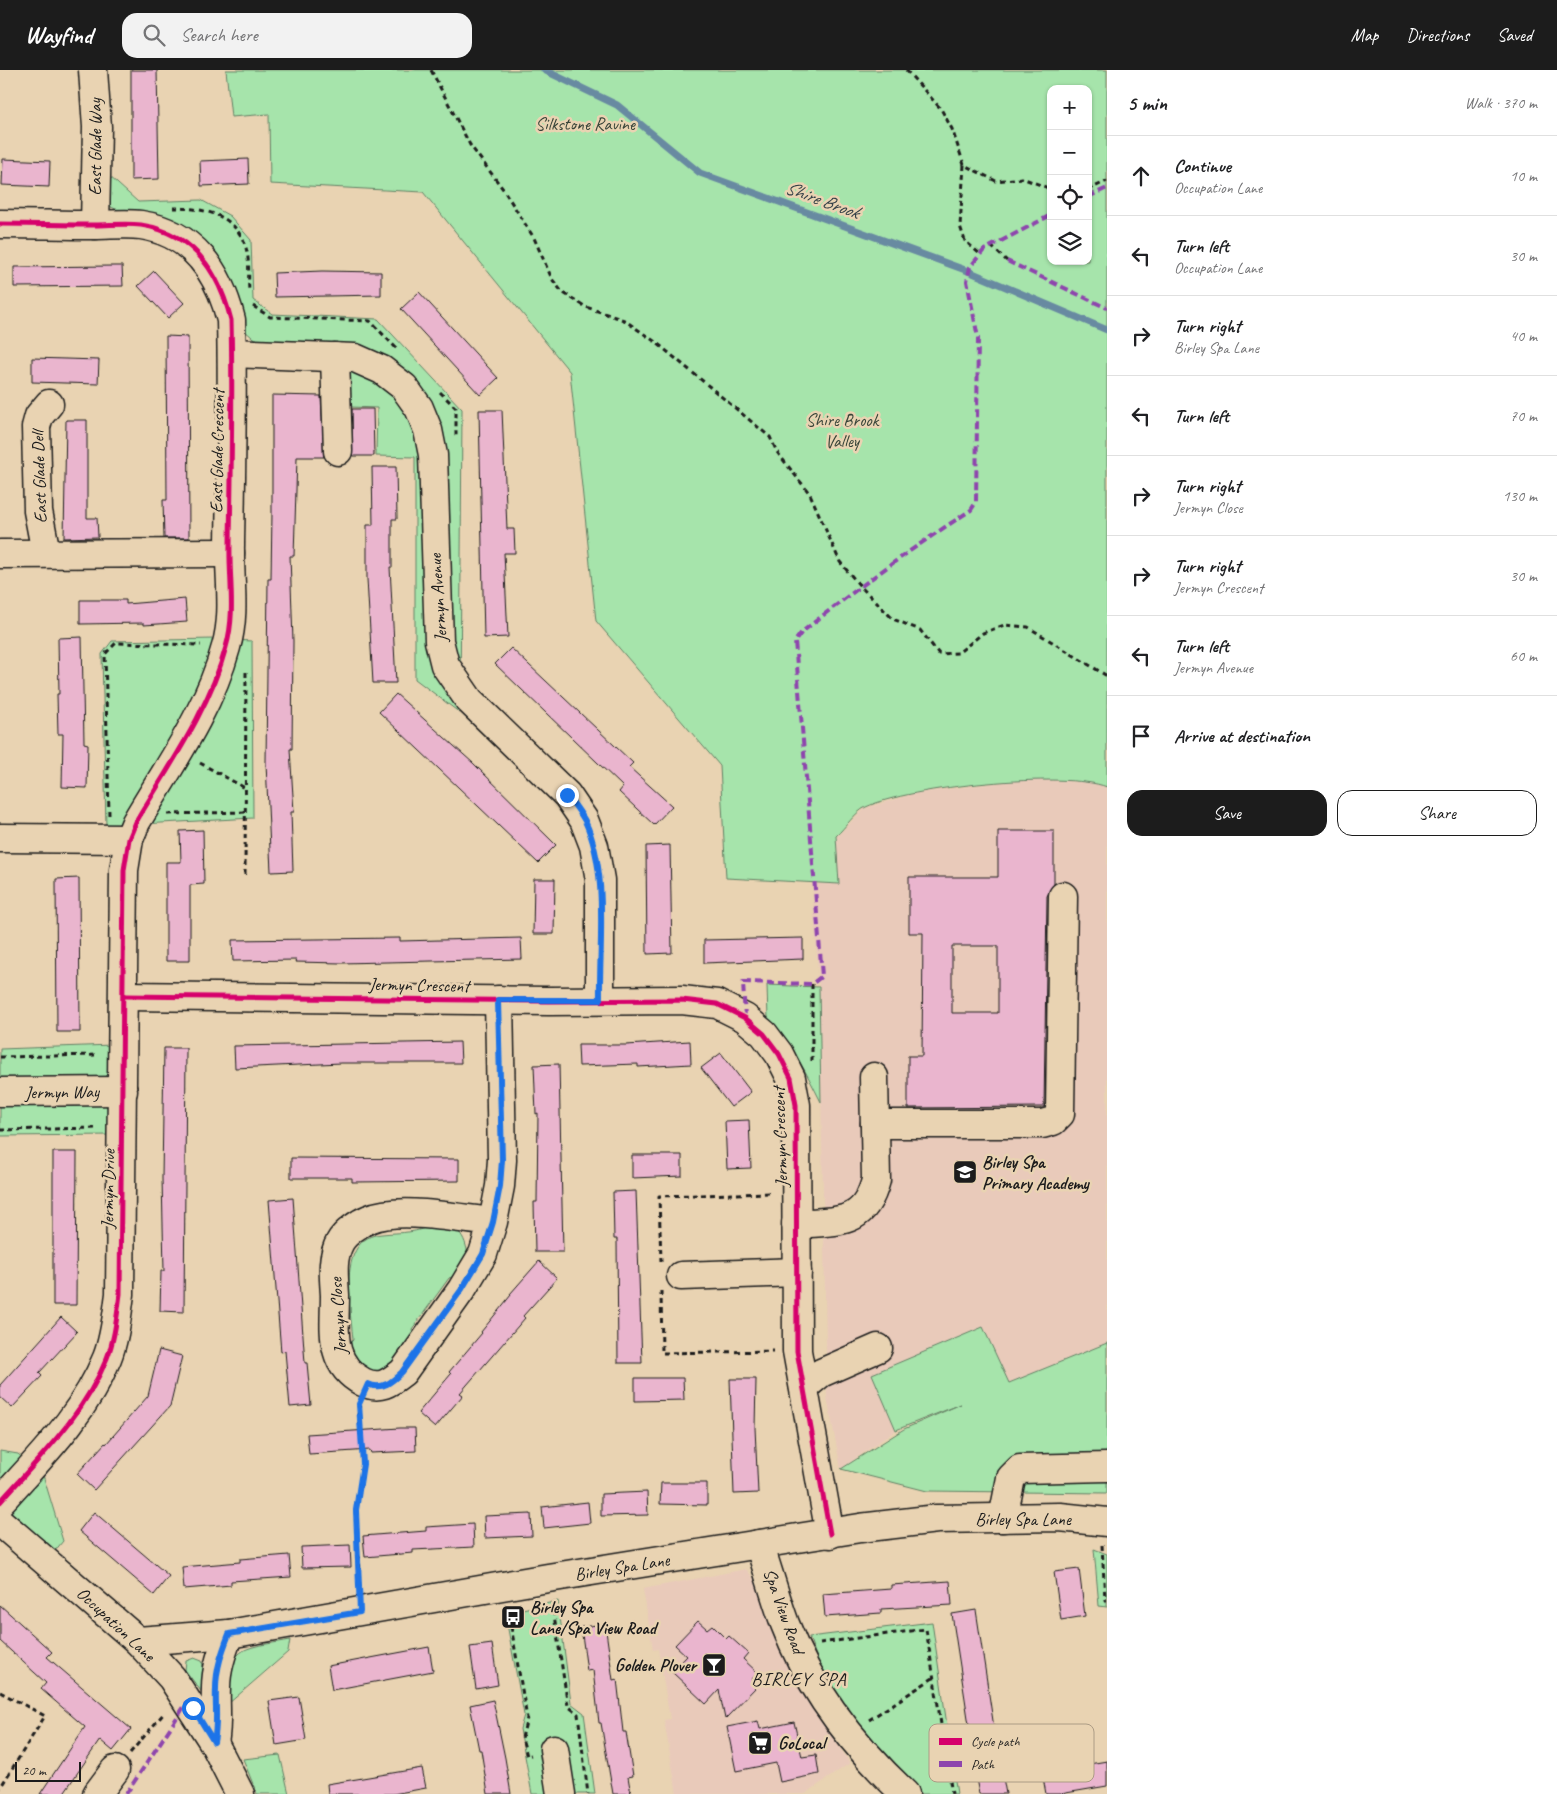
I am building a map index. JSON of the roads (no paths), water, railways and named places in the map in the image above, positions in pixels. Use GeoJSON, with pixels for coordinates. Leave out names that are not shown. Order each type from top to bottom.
{"type":"FeatureCollection","features":[{"type":"Feature","properties":{"kind":"street","name":"East Glade Way"},"geometry":{"type":"LineString","coordinates":[[93,70],[97,127],[95,225]]}},
{"type":"Feature","properties":{"kind":"street","name":"East Glade Crescent"},"geometry":{"type":"LineString","coordinates":[[0,224],[140,225],[168,231],[193,248],[211,268],[224,293],[231,320],[230,553],[236,653],[140,815],[119,839]]}},
{"type":"Feature","properties":{"kind":"street","name":"Jermyn Avenue"},"geometry":{"type":"LineString","coordinates":[[232,353],[354,358],[382,370],[404,387],[420,408],[428,430],[433,455],[438,641],[445,665],[469,700],[567,795],[584,820],[594,846],[600,880],[600,1000]]}},
{"type":"Feature","properties":{"kind":"street"},"geometry":{"type":"LineString","coordinates":[[335,357],[338,451]]}},
{"type":"Feature","properties":{"kind":"street","name":"East Glade Dell"},"geometry":{"type":"LineString","coordinates":[[46,553],[38,511],[36,427],[39,416],[50,404]]}},
{"type":"Feature","properties":{"kind":"street"},"geometry":{"type":"LineString","coordinates":[[0,554],[230,553]]}},
{"type":"Feature","properties":{"kind":"street"},"geometry":{"type":"LineString","coordinates":[[0,838],[119,839]]}},
{"type":"Feature","properties":{"kind":"street","name":"Jermyn Drive"},"geometry":{"type":"LineString","coordinates":[[0,1502],[75,1417],[94,1388],[108,1356],[116,1326],[120,1294],[124,996],[124,870],[119,839]]}},
{"type":"Feature","properties":{"kind":"street"},"geometry":{"type":"LineString","coordinates":[[875,1124],[1042,1124],[1053,1121],[1060,1114],[1063,896]]}},
{"type":"Feature","properties":{"kind":"street","name":"Jermyn Crescent"},"geometry":{"type":"LineString","coordinates":[[124,996],[682,1000],[717,1004],[745,1018],[764,1034],[787,1070],[796,1105],[797,1351],[830,1534]]}},
{"type":"Feature","properties":{"kind":"street"},"geometry":{"type":"LineString","coordinates":[[493,1222],[500,1186],[502,1160],[498,1000]]}},
{"type":"Feature","properties":{"kind":"street"},"geometry":{"type":"LineString","coordinates":[[796,1224],[846,1220],[861,1212],[872,1196],[876,1180],[874,1077]]}},
{"type":"Feature","properties":{"kind":"street","name":"Jermyn Way"},"geometry":{"type":"LineString","coordinates":[[0,1092],[123,1091]]}},
{"type":"Feature","properties":{"kind":"street","name":"Jermyn Close"},"geometry":{"type":"LineString","coordinates":[[400,1213],[493,1222],[483,1254],[462,1289],[402,1372],[390,1383],[382,1386],[368,1384],[347,1373],[341,1364],[338,1352],[334,1259],[340,1242],[352,1229],[369,1218],[400,1213]]}},
{"type":"Feature","properties":{"kind":"street"},"geometry":{"type":"LineString","coordinates":[[681,1276],[797,1272]]}},
{"type":"Feature","properties":{"kind":"street"},"geometry":{"type":"LineString","coordinates":[[804,1387],[821,1373],[878,1348]]}},
{"type":"Feature","properties":{"kind":"street"},"geometry":{"type":"LineString","coordinates":[[1003,1518],[1011,1478],[1020,1469],[1107,1466]]}},
{"type":"Feature","properties":{"kind":"street","name":"Birley Spa Lane"},"geometry":{"type":"LineString","coordinates":[[138,1641],[229,1634],[548,1578],[759,1544],[936,1519],[1060,1517],[1103,1531]]}},
{"type":"Feature","properties":{"kind":"street","name":"Occupation Lane"},"geometry":{"type":"LineString","coordinates":[[0,1522],[138,1641],[172,1678],[214,1742],[240,1794]]}},
{"type":"Feature","properties":{"kind":"street","name":"Spa View Road"},"geometry":{"type":"LineString","coordinates":[[759,1544],[785,1624],[825,1702],[848,1734],[905,1794]]}},
{"type":"Feature","properties":{"kind":"street"},"geometry":{"type":"LineString","coordinates":[[214,1742],[218,1720],[216,1688],[220,1657],[229,1634]]}},
{"type":"Feature","properties":{"kind":"street"},"geometry":{"type":"LineString","coordinates":[[554,1749],[561,1794]]}},
{"type":"Feature","properties":{"kind":"street"},"geometry":{"type":"LineString","coordinates":[[97,1794],[115,1770]]}},
{"type":"Feature","properties":{"kind":"waterway","name":"Shire Brook"},"geometry":{"type":"LineString","coordinates":[[544,70],[617,105],[700,173],[968,271],[1107,330]]}},
{"type":"Feature","properties":{"kind":"place","name":"Birley Spa Primary Academy"},"geometry":{"type":"Point","coordinates":[965,1172]}},
{"type":"Feature","properties":{"kind":"place","name":"Birley Spa Lane/Spa View Road"},"geometry":{"type":"Point","coordinates":[513,1617]}},
{"type":"Feature","properties":{"kind":"place","name":"Golden Plover"},"geometry":{"type":"Point","coordinates":[714,1665]}},
{"type":"Feature","properties":{"kind":"place","name":"GoLocal"},"geometry":{"type":"Point","coordinates":[760,1743]}},
{"type":"Feature","properties":{"kind":"district","name":"BIRLEY SPA"},"geometry":{"type":"Point","coordinates":[799,1679]}},
{"type":"Feature","properties":{"kind":"park label","name":"Silkstone Ravine"},"geometry":{"type":"Point","coordinates":[585,124]}},
{"type":"Feature","properties":{"kind":"park label","name":"Shire Brook Valley"},"geometry":{"type":"Point","coordinates":[842,430]}}]}
